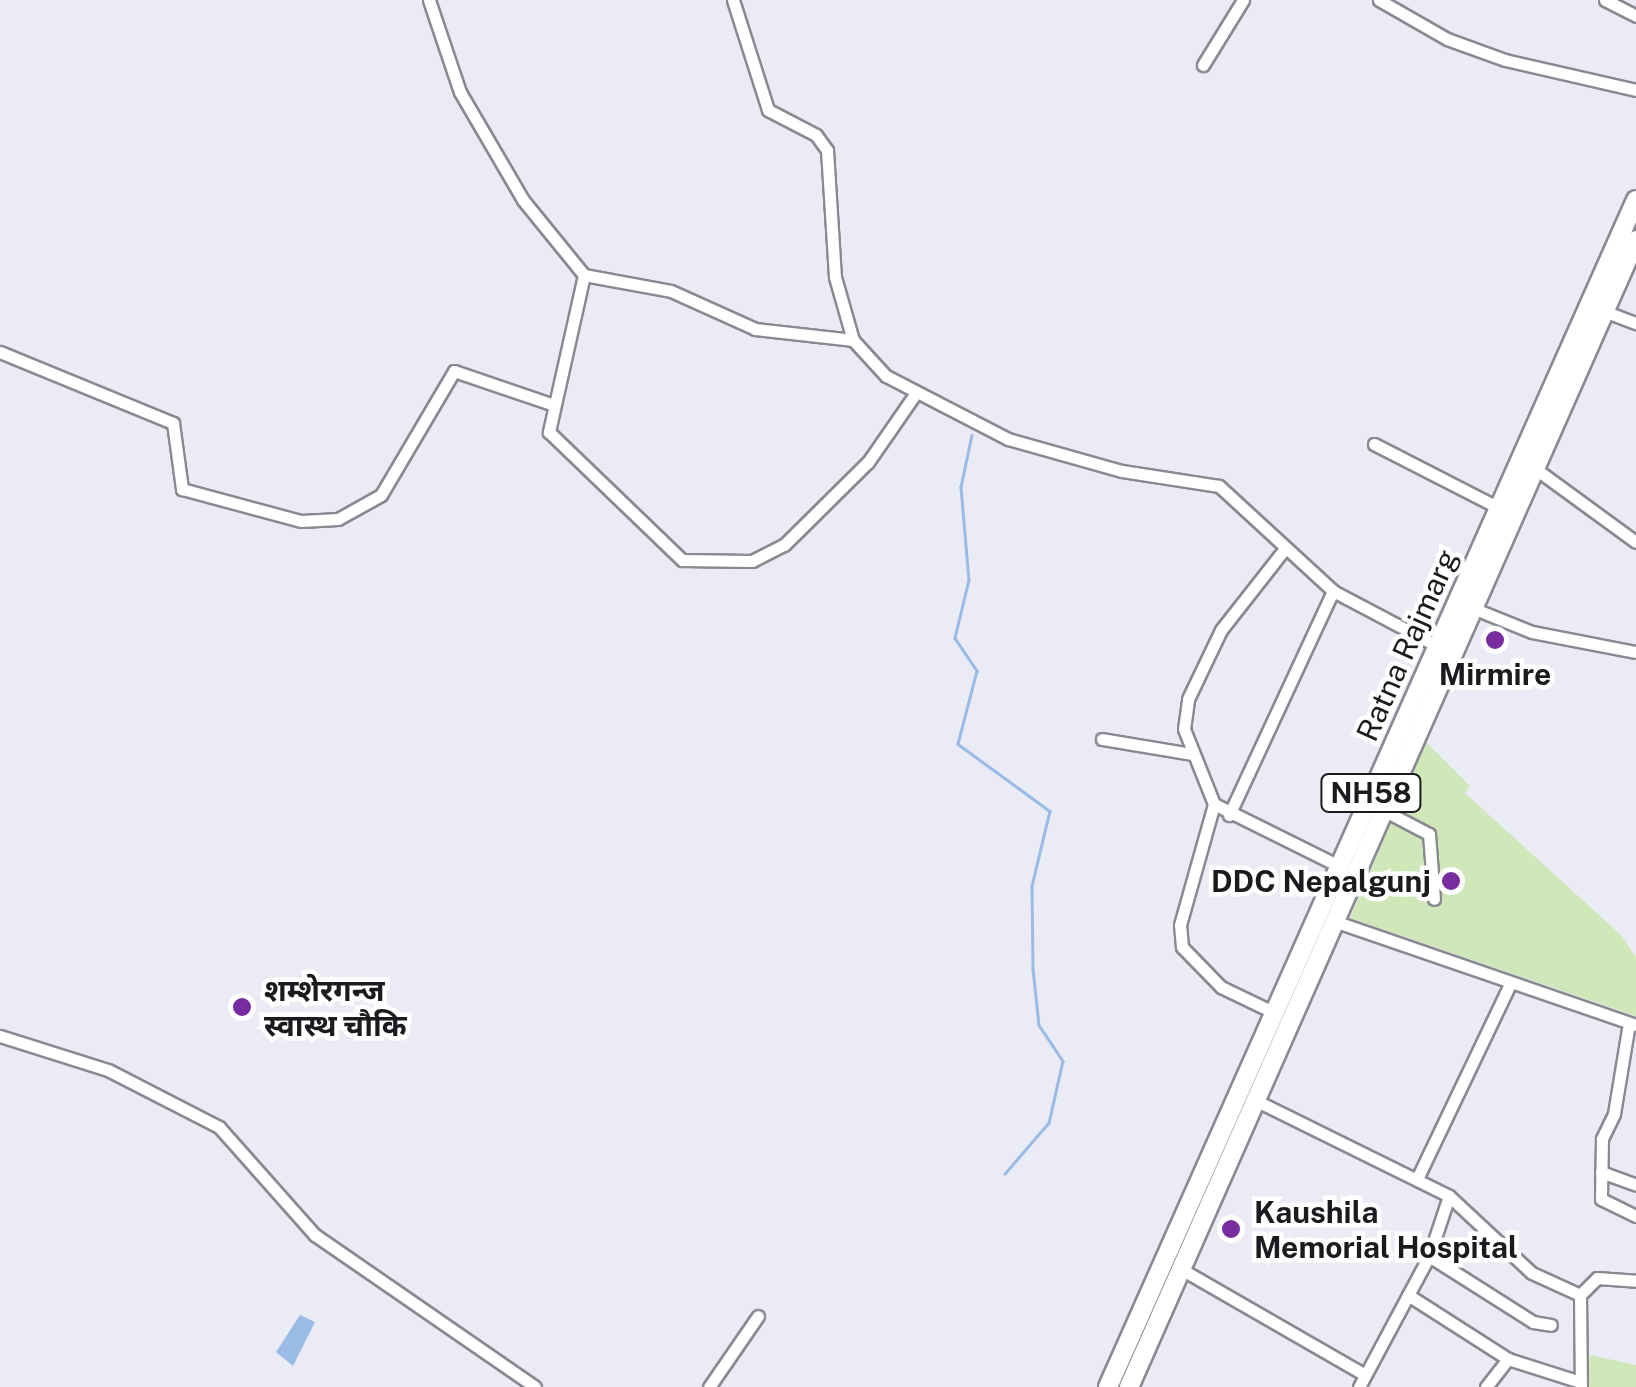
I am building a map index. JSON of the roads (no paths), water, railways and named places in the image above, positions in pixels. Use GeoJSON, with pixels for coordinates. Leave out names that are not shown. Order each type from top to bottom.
{"type":"FeatureCollection","features":[{"type":"Feature","properties":{"kind":"highway","name":"Ratna Rajmarg"},"geometry":{"type":"LineString","coordinates":[[1465,604],[1497,507],[1636,200]]}},
{"type":"Feature","properties":{"kind":"highway","name":"Ratna Rajmarg"},"geometry":{"type":"LineString","coordinates":[[1108,1387],[1340,866],[1533,467],[1636,240]]}},
{"type":"Feature","properties":{"kind":"highway","name":"Ratna Rajmarg"},"geometry":{"type":"LineString","coordinates":[[1130,1387],[1383,810],[1444,649]]}},
{"type":"Feature","properties":{"kind":"street"},"geometry":{"type":"LineString","coordinates":[[431,0],[460,92],[532,214],[584,275],[670,291],[755,329],[853,340]]}},
{"type":"Feature","properties":{"kind":"street"},"geometry":{"type":"LineString","coordinates":[[733,0],[768,110],[816,136],[827,150],[833,263],[853,340],[914,396],[1065,458],[1219,486],[1241,499],[1283,551],[1334,591],[1444,649]]}},
{"type":"Feature","properties":{"kind":"street"},"geometry":{"type":"LineString","coordinates":[[1203,65],[1242,0]]}},
{"type":"Feature","properties":{"kind":"street"},"geometry":{"type":"LineString","coordinates":[[1379,0],[1447,39],[1506,60],[1636,90]]}},
{"type":"Feature","properties":{"kind":"street"},"geometry":{"type":"LineString","coordinates":[[1605,0],[1636,16]]}},
{"type":"Feature","properties":{"kind":"street"},"geometry":{"type":"LineString","coordinates":[[584,275],[548,423],[556,443],[669,555],[734,562],[770,555],[828,507],[914,396]]}},
{"type":"Feature","properties":{"kind":"street"},"geometry":{"type":"LineString","coordinates":[[1604,311],[1636,323]]}},
{"type":"Feature","properties":{"kind":"street"},"geometry":{"type":"LineString","coordinates":[[0,352],[174,423],[176,486],[301,521],[338,519],[381,495],[454,372],[554,406]]}},
{"type":"Feature","properties":{"kind":"street"},"geometry":{"type":"LineString","coordinates":[[1374,444],[1497,507]]}},
{"type":"Feature","properties":{"kind":"street"},"geometry":{"type":"LineString","coordinates":[[1533,467],[1636,542]]}},
{"type":"Feature","properties":{"kind":"street"},"geometry":{"type":"LineString","coordinates":[[1283,551],[1200,668],[1184,729],[1214,804],[1340,866]]}},
{"type":"Feature","properties":{"kind":"street"},"geometry":{"type":"LineString","coordinates":[[1230,815],[1334,591]]}},
{"type":"Feature","properties":{"kind":"street"},"geometry":{"type":"LineString","coordinates":[[1465,604],[1532,632],[1636,652]]}},
{"type":"Feature","properties":{"kind":"street"},"geometry":{"type":"LineString","coordinates":[[1102,739],[1192,754]]}},
{"type":"Feature","properties":{"kind":"street"},"geometry":{"type":"LineString","coordinates":[[1214,804],[1182,907],[1182,947],[1226,991],[1275,1013]]}},
{"type":"Feature","properties":{"kind":"street"},"geometry":{"type":"LineString","coordinates":[[1383,810],[1429,834],[1434,899]]}},
{"type":"Feature","properties":{"kind":"street"},"geometry":{"type":"LineString","coordinates":[[1334,921],[1632,1024],[1601,1172],[1601,1199],[1636,1216]]}},
{"type":"Feature","properties":{"kind":"street"},"geometry":{"type":"LineString","coordinates":[[1417,1179],[1511,982]]}},
{"type":"Feature","properties":{"kind":"street"},"geometry":{"type":"LineString","coordinates":[[0,1036],[108,1070],[219,1128],[315,1235],[534,1387]]}},
{"type":"Feature","properties":{"kind":"street"},"geometry":{"type":"LineString","coordinates":[[1255,1100],[1449,1196],[1532,1273],[1580,1295]]}},
{"type":"Feature","properties":{"kind":"street"},"geometry":{"type":"LineString","coordinates":[[1601,1172],[1636,1185]]}},
{"type":"Feature","properties":{"kind":"street"},"geometry":{"type":"LineString","coordinates":[[1181,1269],[1362,1381],[1429,1256],[1449,1196]]}},
{"type":"Feature","properties":{"kind":"street"},"geometry":{"type":"LineString","coordinates":[[1429,1256],[1533,1322],[1551,1325]]}},
{"type":"Feature","properties":{"kind":"street"},"geometry":{"type":"LineString","coordinates":[[1408,1296],[1508,1359],[1580,1384],[1580,1295],[1596,1278],[1636,1281]]}},
{"type":"Feature","properties":{"kind":"street"},"geometry":{"type":"LineString","coordinates":[[709,1387],[758,1316]]}},
{"type":"Feature","properties":{"kind":"street"},"geometry":{"type":"LineString","coordinates":[[1486,1387],[1508,1359]]}},
{"type":"Feature","properties":{"kind":"water"},"geometry":{"type":"Polygon","coordinates":[[[300,1315],[315,1322],[293,1366],[276,1352],[300,1315]]]}},
{"type":"Feature","properties":{"kind":"waterway"},"geometry":{"type":"LineString","coordinates":[[972,435],[961,487],[969,580],[955,638],[977,671],[958,744],[1050,811],[1032,886],[1033,969],[1039,1025],[1063,1061],[1049,1123],[1005,1174]]}},
{"type":"Feature","properties":{"kind":"place","name":"Mirmire"},"geometry":{"type":"Point","coordinates":[1495,640]}},
{"type":"Feature","properties":{"kind":"place","name":"DDC Nepalgunj"},"geometry":{"type":"Point","coordinates":[1451,881]}},
{"type":"Feature","properties":{"kind":"place","name":"शम्शेरगन्ज स्वास्थ चौकि"},"geometry":{"type":"Point","coordinates":[242,1007]}},
{"type":"Feature","properties":{"kind":"place","name":"Kaushila Memorial Hospital"},"geometry":{"type":"Point","coordinates":[1231,1229]}}]}
